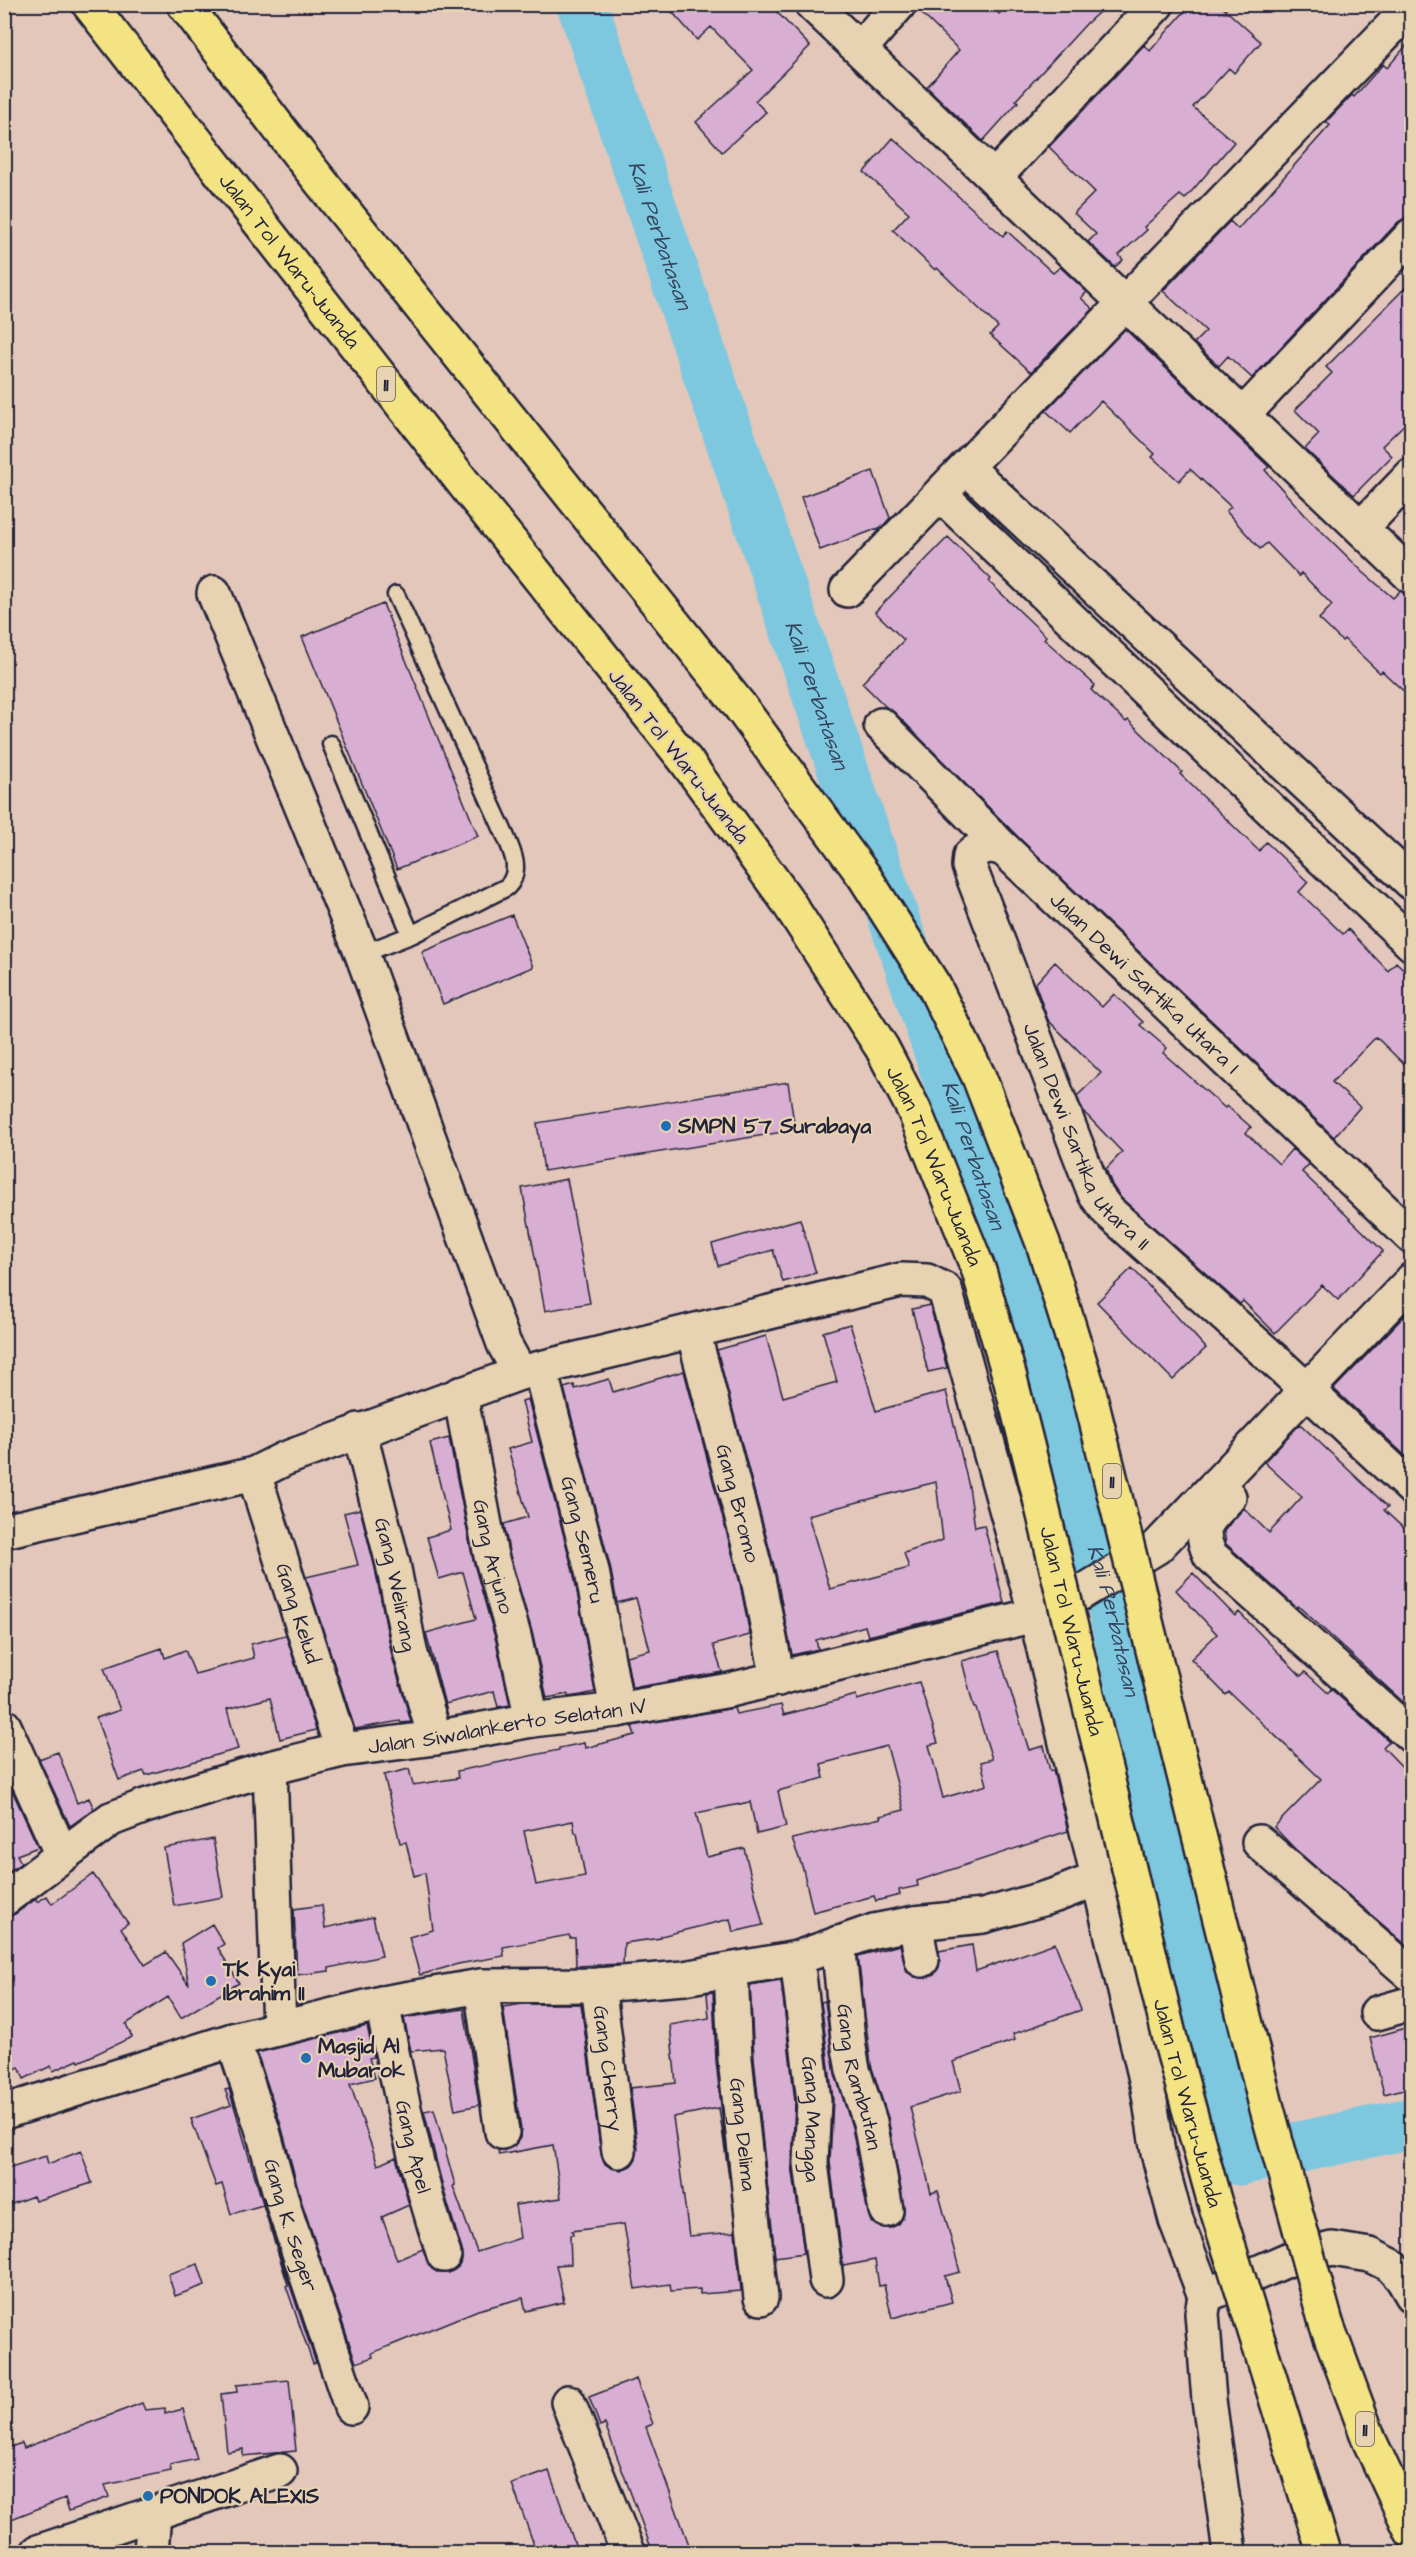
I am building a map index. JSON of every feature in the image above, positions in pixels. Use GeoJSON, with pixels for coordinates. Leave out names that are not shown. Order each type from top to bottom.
{"type":"FeatureCollection","features":[{"type":"Feature","properties":{"kind":"highway","name":"Jalan Tol Waru–Juanda"},"geometry":{"type":"LineString","coordinates":[[89,4],[461,481],[686,761],[786,899],[882,1048],[914,1110],[979,1271],[1026,1440],[1171,2043],[1214,2200],[1324,2553]]}},
{"type":"Feature","properties":{"kind":"highway","name":"11"},"geometry":{"type":"LineString","coordinates":[[184,4],[305,162],[739,705],[864,876],[934,986],[979,1077],[1043,1243],[1088,1388],[1263,2094],[1326,2323],[1370,2442],[1412,2532]]}},
{"type":"Feature","properties":{"kind":"street"},"geometry":{"type":"LineString","coordinates":[[812,4],[1412,577]]}},
{"type":"Feature","properties":{"kind":"street"},"geometry":{"type":"LineString","coordinates":[[860,49],[899,4]]}},
{"type":"Feature","properties":{"kind":"street"},"geometry":{"type":"LineString","coordinates":[[995,177],[1157,4]]}},
{"type":"Feature","properties":{"kind":"street"},"geometry":{"type":"LineString","coordinates":[[847,590],[1412,6]]}},
{"type":"Feature","properties":{"kind":"street"},"geometry":{"type":"LineString","coordinates":[[1243,415],[1412,235]]}},
{"type":"Feature","properties":{"kind":"street"},"geometry":{"type":"LineString","coordinates":[[966,467],[1412,884]]}},
{"type":"Feature","properties":{"kind":"street"},"geometry":{"type":"LineString","coordinates":[[1361,528],[1412,475]]}},
{"type":"Feature","properties":{"kind":"street"},"geometry":{"type":"LineString","coordinates":[[940,494],[1412,944]]}},
{"type":"Feature","properties":{"kind":"street"},"geometry":{"type":"LineString","coordinates":[[1004,555],[1031,527]]}},
{"type":"Feature","properties":{"kind":"street","name":"Gang Semeru"},"geometry":{"type":"LineString","coordinates":[[214,593],[362,954],[504,1344],[530,1371],[592,1571],[617,1710]]}},
{"type":"Feature","properties":{"kind":"street","name":"Jalan Dewi Sartika Utara I"},"geometry":{"type":"LineString","coordinates":[[881,725],[1004,849],[1412,1237]]}},
{"type":"Feature","properties":{"kind":"street","name":"Jalan Dewi Sartika Utara II"},"geometry":{"type":"LineString","coordinates":[[1004,849],[986,846],[976,850],[970,856],[969,866],[1095,1194],[1107,1211],[1306,1390]]}},
{"type":"Feature","properties":{"kind":"street"},"geometry":{"type":"LineString","coordinates":[[4,1531],[254,1474],[284,1459],[359,1430],[530,1371],[901,1280],[927,1281],[945,1290],[1044,1613],[1097,1879],[1148,2088],[1158,2153],[1176,2220],[1205,2296],[1202,2313],[1209,2400],[1230,2553]]}},
{"type":"Feature","properties":{"kind":"street","name":"Jalan Siwalankerto Selatan IV"},"geometry":{"type":"LineString","coordinates":[[4,1899],[111,1819],[145,1806],[270,1768],[342,1750],[435,1738],[532,1720],[617,1710],[778,1679],[926,1640],[1044,1613],[1157,1547],[1412,1280]]}},
{"type":"Feature","properties":{"kind":"street","name":"Gang Bromo"},"geometry":{"type":"LineString","coordinates":[[693,1331],[758,1579],[778,1679]]}},
{"type":"Feature","properties":{"kind":"street"},"geometry":{"type":"LineString","coordinates":[[1306,1390],[1412,1488]]}},
{"type":"Feature","properties":{"kind":"street","name":"Gang Arjuno"},"geometry":{"type":"LineString","coordinates":[[460,1394],[491,1556],[514,1636],[532,1720]]}},
{"type":"Feature","properties":{"kind":"street","name":"Gang Welirang"},"geometry":{"type":"LineString","coordinates":[[359,1430],[393,1564],[410,1651],[435,1738]]}},
{"type":"Feature","properties":{"kind":"street"},"geometry":{"type":"LineString","coordinates":[[1235,1465],[1235,1481],[1231,1495],[1205,1524],[1202,1539],[1210,1556],[1412,1736]]}},
{"type":"Feature","properties":{"kind":"street","name":"Gang Kelud"},"geometry":{"type":"LineString","coordinates":[[254,1474],[342,1750]]}},
{"type":"Feature","properties":{"kind":"street"},"geometry":{"type":"LineString","coordinates":[[4,1726],[62,1855]]}},
{"type":"Feature","properties":{"kind":"street"},"geometry":{"type":"LineString","coordinates":[[270,1768],[279,2028]]}},
{"type":"Feature","properties":{"kind":"street"},"geometry":{"type":"LineString","coordinates":[[1259,1842],[1412,1975]]}},
{"type":"Feature","properties":{"kind":"street"},"geometry":{"type":"LineString","coordinates":[[4,2112],[233,2040],[382,2003],[481,1986],[598,1985],[684,1978],[731,1970],[797,1958],[874,1931],[915,1923],[983,1916],[1056,1895],[1097,1879]]}},
{"type":"Feature","properties":{"kind":"street"},"geometry":{"type":"LineString","coordinates":[[915,1923],[922,1960]]}},
{"type":"Feature","properties":{"kind":"street","name":"Gang Rambutan"},"geometry":{"type":"LineString","coordinates":[[838,1943],[849,2048],[853,2070],[870,2122],[885,2210]]}},
{"type":"Feature","properties":{"kind":"street","name":"Gang Mangga"},"geometry":{"type":"LineString","coordinates":[[797,1958],[814,2101],[811,2163],[826,2280]]}},
{"type":"Feature","properties":{"kind":"street","name":"Gang Delima"},"geometry":{"type":"LineString","coordinates":[[731,1970],[735,2060],[761,2298]]}},
{"type":"Feature","properties":{"kind":"street","name":"Gang Cherry"},"geometry":{"type":"LineString","coordinates":[[598,1985],[619,2151]]}},
{"type":"Feature","properties":{"kind":"street"},"geometry":{"type":"LineString","coordinates":[[481,1986],[502,2132]]}},
{"type":"Feature","properties":{"kind":"street","name":"Gang Apel"},"geometry":{"type":"LineString","coordinates":[[382,2003],[407,2124],[429,2210],[444,2255]]}},
{"type":"Feature","properties":{"kind":"street"},"geometry":{"type":"LineString","coordinates":[[1377,2013],[1412,2003]]}},
{"type":"Feature","properties":{"kind":"street","name":"Gang K. Seger"},"geometry":{"type":"LineString","coordinates":[[233,2040],[263,2131],[284,2208],[351,2407]]}},
{"type":"Feature","properties":{"kind":"street"},"geometry":{"type":"LineString","coordinates":[[1205,2296],[1287,2260],[1332,2248],[1370,2255],[1390,2265],[1402,2278],[1412,2295]]}},
{"type":"Feature","properties":{"kind":"street"},"geometry":{"type":"LineString","coordinates":[[568,2402],[628,2553]]}},
{"type":"Feature","properties":{"kind":"street"},"geometry":{"type":"LineString","coordinates":[[38,2553],[280,2471]]}},
{"type":"Feature","properties":{"kind":"street"},"geometry":{"type":"LineString","coordinates":[[151,2553],[154,2514]]}},
{"type":"Feature","properties":{"kind":"lane"},"geometry":{"type":"LineString","coordinates":[[362,954],[411,935],[507,887],[515,874],[515,861],[502,828],[396,594]]}},
{"type":"Feature","properties":{"kind":"lane"},"geometry":{"type":"LineString","coordinates":[[331,744],[411,935]]}},
{"type":"Feature","properties":{"kind":"building"},"geometry":{"type":"Polygon","coordinates":[[[665,4],[769,4],[810,46],[755,101],[766,112],[722,152],[696,122],[753,70],[711,27],[697,40],[665,4]]]}},
{"type":"Feature","properties":{"kind":"building"},"geometry":{"type":"Polygon","coordinates":[[[917,4],[989,4],[999,14],[1008,4],[1108,4],[1087,23],[1016,100],[1018,102],[983,141],[927,87],[959,50],[917,9],[917,4]]]}},
{"type":"Feature","properties":{"kind":"building"},"geometry":{"type":"Polygon","coordinates":[[[1191,4],[1219,4],[1261,42],[1234,73],[1229,68],[1193,107],[1234,142],[1185,199],[1180,195],[1144,227],[1147,230],[1119,255],[1123,260],[1115,267],[1088,242],[1096,234],[1074,213],[1095,192],[1049,147],[1144,45],[1150,51],[1191,4]]]}},
{"type":"Feature","properties":{"kind":"building"},"geometry":{"type":"Polygon","coordinates":[[[1412,39],[1412,214],[1398,222],[1252,378],[1228,356],[1219,366],[1194,343],[1206,331],[1163,291],[1230,221],[1238,229],[1330,125],[1326,122],[1352,95],[1354,97],[1383,64],[1387,68],[1412,39]]]}},
{"type":"Feature","properties":{"kind":"building"},"geometry":{"type":"Polygon","coordinates":[[[893,138],[1003,236],[1007,231],[1053,273],[1060,267],[1087,292],[1081,298],[1093,309],[1031,372],[990,335],[998,327],[937,268],[935,270],[893,230],[909,213],[864,172],[893,138]]]}},
{"type":"Feature","properties":{"kind":"building"},"geometry":{"type":"Polygon","coordinates":[[[1412,281],[1412,417],[1382,446],[1392,456],[1354,495],[1305,449],[1319,434],[1295,410],[1332,373],[1326,367],[1412,281]]]}},
{"type":"Feature","properties":{"kind":"building"},"geometry":{"type":"Polygon","coordinates":[[[1125,329],[1269,467],[1265,470],[1305,515],[1363,572],[1393,598],[1400,591],[1412,595],[1412,699],[1319,619],[1332,605],[1267,543],[1260,549],[1226,511],[1231,507],[1190,469],[1179,481],[1152,457],[1155,454],[1101,401],[1070,433],[1046,411],[1125,329]]]}},
{"type":"Feature","properties":{"kind":"building"},"geometry":{"type":"Polygon","coordinates":[[[873,471],[890,518],[882,527],[820,550],[801,497],[873,471]]]}},
{"type":"Feature","properties":{"kind":"building"},"geometry":{"type":"Polygon","coordinates":[[[948,537],[991,579],[989,582],[1046,636],[1044,639],[1095,685],[1091,690],[1126,722],[1128,720],[1259,851],[1266,842],[1308,882],[1299,892],[1343,934],[1348,929],[1388,971],[1396,962],[1412,977],[1412,1072],[1376,1037],[1332,1082],[1360,1107],[1334,1137],[1017,836],[894,712],[862,683],[904,640],[875,612],[948,537]]]}},
{"type":"Feature","properties":{"kind":"building"},"geometry":{"type":"Polygon","coordinates":[[[383,604],[478,836],[397,869],[302,637],[383,604]]]}},
{"type":"Feature","properties":{"kind":"building"},"geometry":{"type":"Polygon","coordinates":[[[512,915],[533,967],[443,1004],[422,952],[512,915]]]}},
{"type":"Feature","properties":{"kind":"building"},"geometry":{"type":"Polygon","coordinates":[[[1055,962],[1102,1007],[1114,994],[1143,1022],[1140,1025],[1167,1048],[1163,1053],[1225,1108],[1227,1106],[1251,1127],[1246,1133],[1279,1164],[1292,1149],[1309,1164],[1302,1172],[1383,1251],[1338,1300],[1322,1285],[1275,1333],[1243,1301],[1240,1304],[1121,1198],[1112,1185],[1106,1169],[1122,1152],[1083,1111],[1077,1096],[1101,1073],[1048,1020],[1035,984],[1055,962]]]}},
{"type":"Feature","properties":{"kind":"building","name":"SMPN 57 Surabaya"},"geometry":{"type":"Polygon","coordinates":[[[788,1082],[795,1130],[544,1171],[537,1123],[788,1082]]]}},
{"type":"Feature","properties":{"kind":"building"},"geometry":{"type":"Polygon","coordinates":[[[567,1179],[590,1303],[545,1311],[522,1188],[567,1179]]]}},
{"type":"Feature","properties":{"kind":"building"},"geometry":{"type":"Polygon","coordinates":[[[800,1219],[816,1273],[783,1282],[773,1250],[718,1266],[712,1244],[800,1219]]]}},
{"type":"Feature","properties":{"kind":"building"},"geometry":{"type":"Polygon","coordinates":[[[1132,1268],[1206,1348],[1173,1380],[1097,1302],[1132,1268]]]}},
{"type":"Feature","properties":{"kind":"building"},"geometry":{"type":"Polygon","coordinates":[[[930,1305],[947,1368],[928,1372],[912,1309],[930,1305]]]}},
{"type":"Feature","properties":{"kind":"building"},"geometry":{"type":"Polygon","coordinates":[[[1412,1308],[1412,1462],[1334,1389],[1412,1308]]]}},
{"type":"Feature","properties":{"kind":"building"},"geometry":{"type":"Polygon","coordinates":[[[850,1324],[876,1411],[946,1391],[969,1487],[975,1527],[984,1525],[1004,1603],[868,1636],[865,1626],[816,1640],[818,1649],[792,1655],[776,1574],[717,1350],[766,1336],[783,1397],[837,1382],[823,1332],[850,1324]],[[936,1482],[808,1515],[830,1589],[909,1568],[904,1553],[943,1540],[936,1482]]]}},
{"type":"Feature","properties":{"kind":"building"},"geometry":{"type":"Polygon","coordinates":[[[684,1371],[740,1583],[750,1635],[713,1645],[722,1672],[632,1688],[626,1656],[650,1650],[636,1598],[617,1603],[610,1566],[564,1388],[574,1385],[575,1389],[609,1379],[613,1392],[684,1371]]]}},
{"type":"Feature","properties":{"kind":"building"},"geometry":{"type":"Polygon","coordinates":[[[528,1399],[574,1575],[595,1692],[581,1695],[568,1697],[568,1694],[547,1698],[532,1632],[509,1552],[504,1524],[528,1517],[508,1449],[532,1442],[522,1401],[528,1399]]]}},
{"type":"Feature","properties":{"kind":"building"},"geometry":{"type":"Polygon","coordinates":[[[1300,1424],[1388,1507],[1384,1510],[1412,1536],[1412,1710],[1226,1544],[1224,1531],[1244,1508],[1269,1533],[1302,1497],[1264,1462],[1300,1424]]]}},
{"type":"Feature","properties":{"kind":"building"},"geometry":{"type":"Polygon","coordinates":[[[449,1438],[473,1560],[496,1641],[510,1705],[498,1707],[494,1691],[445,1704],[448,1716],[426,1633],[476,1619],[463,1572],[439,1579],[427,1537],[451,1530],[430,1443],[449,1438]]]}},
{"type":"Feature","properties":{"kind":"building"},"geometry":{"type":"Polygon","coordinates":[[[360,1509],[375,1568],[392,1656],[411,1722],[401,1723],[400,1721],[355,1729],[306,1577],[358,1565],[344,1513],[360,1509]]]}},
{"type":"Feature","properties":{"kind":"building"},"geometry":{"type":"Polygon","coordinates":[[[1193,1573],[1235,1616],[1239,1612],[1301,1676],[1305,1672],[1328,1693],[1331,1689],[1389,1741],[1383,1747],[1412,1777],[1412,1950],[1295,1849],[1274,1827],[1321,1779],[1229,1692],[1226,1695],[1191,1659],[1217,1634],[1176,1590],[1193,1573]]]}},
{"type":"Feature","properties":{"kind":"building"},"geometry":{"type":"Polygon","coordinates":[[[286,1635],[316,1730],[280,1739],[270,1698],[227,1709],[238,1749],[146,1775],[144,1771],[119,1780],[96,1718],[120,1710],[104,1668],[162,1648],[165,1658],[185,1650],[195,1674],[254,1658],[251,1644],[286,1635]]]}},
{"type":"Feature","properties":{"kind":"building"},"geometry":{"type":"Polygon","coordinates":[[[998,1651],[1029,1750],[1044,1746],[1050,1771],[1053,1770],[1068,1831],[917,1881],[918,1886],[899,1890],[900,1895],[876,1901],[874,1896],[813,1912],[803,1869],[792,1839],[881,1818],[880,1816],[904,1810],[887,1746],[821,1764],[824,1778],[778,1791],[786,1827],[757,1834],[750,1802],[696,1813],[707,1857],[744,1848],[763,1925],[733,1932],[730,1919],[661,1936],[661,1938],[624,1943],[623,1964],[576,1966],[575,1938],[570,1938],[569,1935],[503,1947],[504,1956],[458,1964],[420,1975],[409,1937],[433,1930],[425,1873],[414,1876],[406,1842],[400,1843],[384,1775],[409,1769],[413,1785],[458,1778],[457,1771],[584,1743],[585,1748],[635,1735],[632,1726],[734,1708],[736,1714],[781,1705],[784,1715],[856,1695],[857,1700],[919,1682],[938,1743],[929,1745],[943,1798],[987,1785],[981,1762],[992,1759],[976,1708],[974,1708],[962,1661],[998,1651]],[[573,1821],[524,1831],[536,1885],[585,1876],[577,1833],[575,1833],[573,1821]]]}},
{"type":"Feature","properties":{"kind":"building"},"geometry":{"type":"Polygon","coordinates":[[[58,1752],[77,1803],[89,1798],[94,1809],[70,1826],[39,1759],[58,1752]]]}},
{"type":"Feature","properties":{"kind":"building"},"geometry":{"type":"Polygon","coordinates":[[[4,1773],[38,1847],[17,1855],[21,1863],[4,1875],[4,1773]]]}},
{"type":"Feature","properties":{"kind":"building"},"geometry":{"type":"Polygon","coordinates":[[[213,1839],[223,1897],[174,1906],[164,1848],[213,1839]]]}},
{"type":"Feature","properties":{"kind":"building"},"geometry":{"type":"Polygon","coordinates":[[[93,1874],[128,1923],[121,1928],[145,1965],[166,1952],[189,1985],[181,1943],[212,1924],[224,1944],[218,1948],[239,1983],[181,2018],[168,1997],[126,2024],[132,2037],[79,2062],[78,2060],[53,2071],[51,2066],[24,2079],[19,2067],[4,2074],[4,1917],[15,1914],[36,1899],[37,1902],[47,1896],[52,1904],[93,1874]]]}},
{"type":"Feature","properties":{"kind":"building"},"geometry":{"type":"Polygon","coordinates":[[[322,1905],[325,1928],[373,1917],[382,1956],[329,1968],[329,1971],[297,1975],[294,1909],[322,1905]]]}},
{"type":"Feature","properties":{"kind":"building"},"geometry":{"type":"Polygon","coordinates":[[[1055,1943],[1081,2010],[1013,2034],[1015,2040],[953,2062],[961,2091],[910,2107],[931,2193],[938,2191],[960,2272],[945,2276],[952,2302],[892,2318],[884,2285],[879,2286],[875,2260],[843,2266],[830,2162],[833,2099],[821,2002],[825,2001],[835,2073],[852,2127],[868,2213],[871,2222],[879,2227],[890,2228],[899,2224],[903,2217],[904,2207],[888,2118],[871,2065],[858,1956],[900,1945],[907,1972],[915,1977],[925,1978],[934,1975],[939,1967],[939,1951],[972,1945],[976,1971],[1055,1943]]]}},
{"type":"Feature","properties":{"kind":"building"},"geometry":{"type":"Polygon","coordinates":[[[781,1980],[795,2102],[792,2165],[804,2253],[775,2257],[754,2058],[750,1985],[781,1980]]]}},
{"type":"Feature","properties":{"kind":"building"},"geometry":{"type":"Polygon","coordinates":[[[713,1992],[716,2061],[729,2178],[719,2108],[673,2117],[689,2236],[735,2232],[741,2291],[700,2294],[700,2289],[671,2291],[670,2284],[635,2289],[624,2224],[572,2231],[573,2235],[570,2235],[571,2264],[556,2265],[564,2302],[526,2311],[523,2298],[478,2310],[372,2353],[373,2357],[356,2363],[302,2203],[281,2125],[257,2053],[367,2026],[374,2057],[369,2058],[375,2078],[350,2084],[378,2165],[396,2157],[409,2205],[382,2217],[397,2260],[423,2249],[432,2269],[439,2273],[449,2273],[458,2267],[462,2260],[462,2250],[443,2188],[424,2111],[434,2109],[455,2185],[453,2186],[477,2252],[520,2238],[515,2205],[561,2198],[553,2145],[499,2155],[498,2150],[514,2146],[520,2138],[521,2130],[503,2007],[523,2004],[581,2004],[601,2154],[604,2163],[611,2168],[621,2170],[631,2166],[636,2159],[638,2149],[630,2088],[676,2083],[670,2025],[709,2018],[707,1993],[713,1992]]]}},
{"type":"Feature","properties":{"kind":"building"},"geometry":{"type":"Polygon","coordinates":[[[464,2009],[479,2105],[455,2110],[443,2048],[411,2051],[404,2018],[464,2009]]]}},
{"type":"Feature","properties":{"kind":"building"},"geometry":{"type":"Polygon","coordinates":[[[1406,2028],[1407,2032],[1412,2031],[1412,2087],[1384,2094],[1370,2038],[1406,2028]]]}},
{"type":"Feature","properties":{"kind":"building"},"geometry":{"type":"Polygon","coordinates":[[[229,2089],[266,2214],[316,2363],[313,2364],[286,2286],[288,2285],[263,2205],[231,2214],[222,2184],[216,2186],[191,2119],[231,2105],[225,2090],[229,2089]]]}},
{"type":"Feature","properties":{"kind":"building"},"geometry":{"type":"Polygon","coordinates":[[[81,2151],[92,2183],[35,2201],[33,2196],[4,2207],[4,2169],[46,2156],[48,2164],[81,2151]]]}},
{"type":"Feature","properties":{"kind":"building"},"geometry":{"type":"Polygon","coordinates":[[[198,2264],[205,2285],[175,2296],[168,2274],[198,2264]]]}},
{"type":"Feature","properties":{"kind":"building"},"geometry":{"type":"Polygon","coordinates":[[[636,2379],[653,2424],[646,2427],[692,2553],[653,2553],[605,2424],[600,2426],[589,2397],[636,2379]]]}},
{"type":"Feature","properties":{"kind":"building"},"geometry":{"type":"Polygon","coordinates":[[[289,2380],[296,2451],[243,2456],[243,2449],[227,2452],[221,2394],[237,2392],[236,2385],[289,2380]]]}},
{"type":"Feature","properties":{"kind":"building"},"geometry":{"type":"Polygon","coordinates":[[[142,2403],[145,2410],[165,2408],[165,2414],[183,2409],[197,2459],[170,2465],[171,2471],[105,2485],[109,2497],[69,2511],[65,2498],[4,2522],[4,2449],[22,2443],[24,2448],[142,2403]]]}},
{"type":"Feature","properties":{"kind":"building"},"geometry":{"type":"Polygon","coordinates":[[[549,2471],[578,2553],[537,2553],[512,2484],[549,2471]]]}},
{"type":"Feature","properties":{"kind":"waterway","name":"Kali Perbatasan"},"geometry":{"type":"LineString","coordinates":[[582,4],[1002,1236],[1110,1595],[1239,2160],[1412,2123]]}},
{"type":"Feature","properties":{"kind":"place","name":"SMPN 57 Surabaya"},"geometry":{"type":"Point","coordinates":[666,1126]}},
{"type":"Feature","properties":{"kind":"place","name":"TK Kyai Ibrahim II"},"geometry":{"type":"Point","coordinates":[211,1981]}},
{"type":"Feature","properties":{"kind":"place","name":"Masjid Al Mubarok"},"geometry":{"type":"Point","coordinates":[306,2058]}},
{"type":"Feature","properties":{"kind":"place","name":"PONDOK ALEXIS"},"geometry":{"type":"Point","coordinates":[148,2496]}}]}
